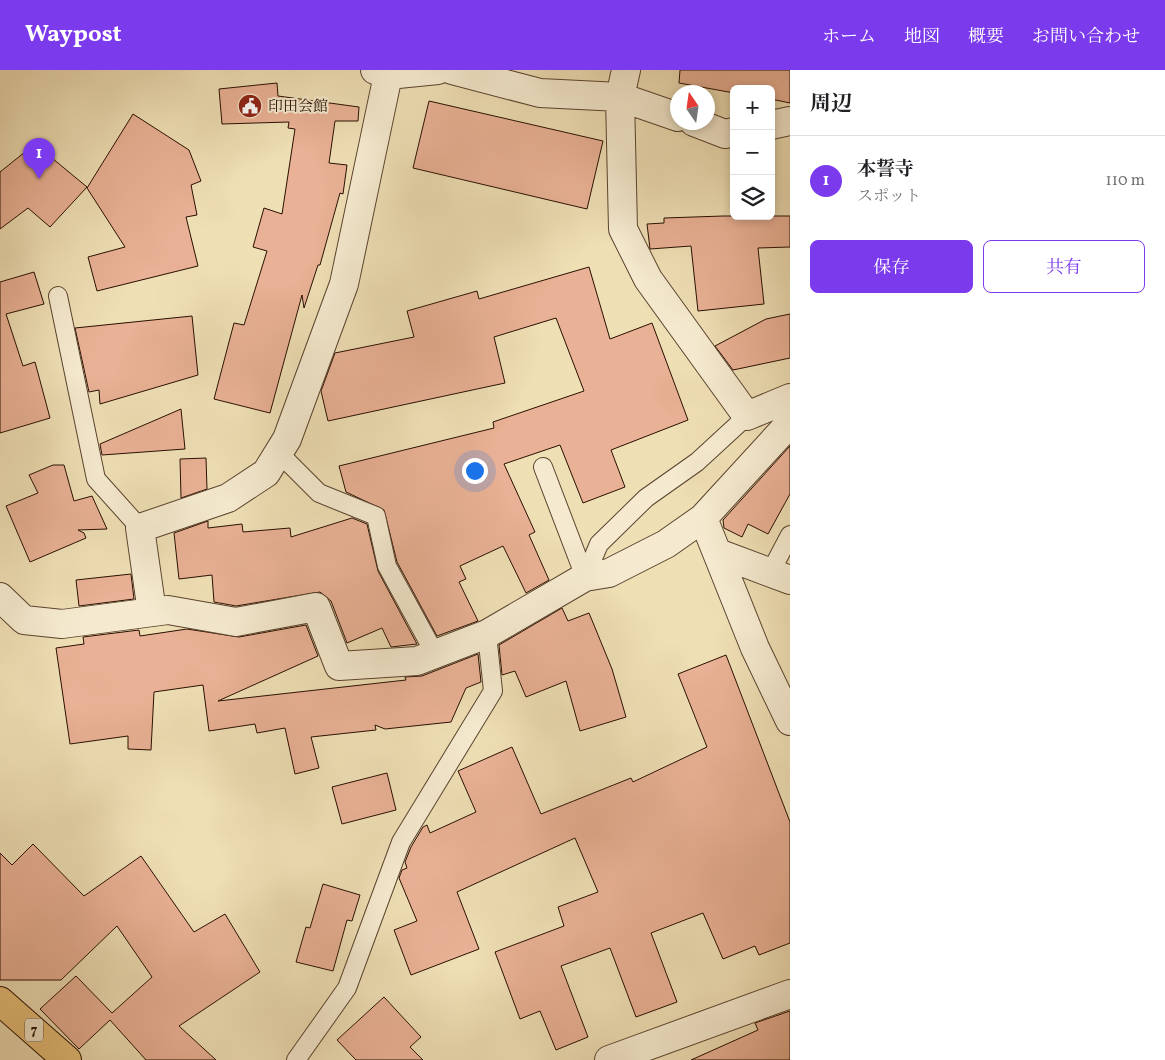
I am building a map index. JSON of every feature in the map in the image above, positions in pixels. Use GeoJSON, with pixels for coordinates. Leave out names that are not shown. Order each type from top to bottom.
{"type":"FeatureCollection","features":[{"type":"Feature","properties":{"kind":"main road","name":"7"},"geometry":{"type":"LineString","coordinates":[[0,1001],[67,1060]]}},
{"type":"Feature","properties":{"kind":"street"},"geometry":{"type":"LineString","coordinates":[[152,612],[140,528],[228,498],[266,473],[287,439],[344,284],[382,72],[438,70]]}},
{"type":"Feature","properties":{"kind":"street"},"geometry":{"type":"LineString","coordinates":[[452,70],[540,93],[620,97],[670,114]]}},
{"type":"Feature","properties":{"kind":"street"},"geometry":{"type":"LineString","coordinates":[[626,70],[620,97],[623,229],[648,279],[747,416],[790,398]]}},
{"type":"Feature","properties":{"kind":"street"},"geometry":{"type":"LineString","coordinates":[[775,123],[790,121]]}},
{"type":"Feature","properties":{"kind":"street"},"geometry":{"type":"LineString","coordinates":[[715,130],[725,134],[730,133]]}},
{"type":"Feature","properties":{"kind":"street"},"geometry":{"type":"LineString","coordinates":[[0,597],[24,620],[62,624],[168,610],[236,622],[316,607],[339,666],[417,661],[487,634],[585,577],[608,573],[658,548],[704,518],[790,423]]}},
{"type":"Feature","properties":{"kind":"street"},"geometry":{"type":"LineString","coordinates":[[704,518],[756,648],[790,721]]}},
{"type":"Feature","properties":{"kind":"street"},"geometry":{"type":"LineString","coordinates":[[718,553],[780,577]]}},
{"type":"Feature","properties":{"kind":"street"},"geometry":{"type":"LineString","coordinates":[[608,1060],[641,1054],[790,994]]}},
{"type":"Feature","properties":{"kind":"lane"},"geometry":{"type":"LineString","coordinates":[[58,296],[96,479],[140,528]]}},
{"type":"Feature","properties":{"kind":"lane"},"geometry":{"type":"LineString","coordinates":[[585,577],[599,544],[646,498],[697,462],[747,416]]}},
{"type":"Feature","properties":{"kind":"lane"},"geometry":{"type":"LineString","coordinates":[[278,452],[319,493],[376,516],[387,566],[436,654]]}},
{"type":"Feature","properties":{"kind":"lane"},"geometry":{"type":"LineString","coordinates":[[543,467],[585,577]]}},
{"type":"Feature","properties":{"kind":"lane"},"geometry":{"type":"LineString","coordinates":[[780,577],[790,535]]}},
{"type":"Feature","properties":{"kind":"lane"},"geometry":{"type":"LineString","coordinates":[[296,1060],[347,988],[401,842],[493,691],[487,634]]}},
{"type":"Feature","properties":{"kind":"building"},"geometry":{"type":"Polygon","coordinates":[[[680,70],[790,70],[790,103],[775,100],[775,85],[730,85],[730,92],[715,90],[715,85],[679,83],[680,70]]]}},
{"type":"Feature","properties":{"kind":"building"},"geometry":{"type":"Polygon","coordinates":[[[277,83],[278,96],[359,107],[358,121],[335,121],[329,163],[347,165],[343,194],[340,193],[320,265],[318,265],[304,308],[302,295],[270,413],[214,399],[234,323],[244,325],[267,251],[253,247],[264,208],[282,214],[295,129],[288,128],[289,122],[222,124],[219,89],[277,83]]]}},
{"type":"Feature","properties":{"kind":"building"},"geometry":{"type":"Polygon","coordinates":[[[429,101],[603,141],[587,209],[413,168],[429,101]]]}},
{"type":"Feature","properties":{"kind":"building"},"geometry":{"type":"Polygon","coordinates":[[[133,114],[189,150],[201,181],[191,185],[197,215],[186,217],[198,266],[97,291],[88,257],[125,247],[87,188],[133,114]]]}},
{"type":"Feature","properties":{"kind":"building"},"geometry":{"type":"Polygon","coordinates":[[[35,144],[87,187],[50,227],[28,208],[0,229],[0,172],[35,144]]]}},
{"type":"Feature","properties":{"kind":"building"},"geometry":{"type":"Polygon","coordinates":[[[730,216],[730,220],[775,220],[775,216],[790,216],[790,247],[758,248],[764,304],[698,311],[691,246],[650,249],[647,224],[664,223],[664,218],[730,216]]]}},
{"type":"Feature","properties":{"kind":"building"},"geometry":{"type":"Polygon","coordinates":[[[589,267],[610,339],[652,323],[688,420],[611,450],[625,487],[583,503],[560,445],[504,464],[535,532],[529,535],[549,580],[526,593],[503,546],[460,566],[466,579],[459,582],[478,621],[437,636],[397,562],[384,510],[346,492],[339,466],[494,428],[493,422],[584,391],[556,318],[494,337],[505,383],[328,421],[321,391],[335,353],[414,337],[407,311],[477,291],[479,299],[589,267]]]}},
{"type":"Feature","properties":{"kind":"building"},"geometry":{"type":"Polygon","coordinates":[[[34,272],[44,304],[6,314],[23,366],[35,362],[50,418],[0,433],[0,282],[34,272]]]}},
{"type":"Feature","properties":{"kind":"building"},"geometry":{"type":"Polygon","coordinates":[[[790,314],[790,358],[733,370],[715,346],[766,319],[790,314]]]}},
{"type":"Feature","properties":{"kind":"building"},"geometry":{"type":"Polygon","coordinates":[[[192,316],[198,375],[100,404],[99,390],[89,392],[75,328],[192,316]]]}},
{"type":"Feature","properties":{"kind":"building"},"geometry":{"type":"Polygon","coordinates":[[[181,409],[185,449],[102,455],[100,444],[181,409]]]}},
{"type":"Feature","properties":{"kind":"building"},"geometry":{"type":"Polygon","coordinates":[[[790,446],[790,494],[768,534],[748,524],[742,537],[724,528],[723,520],[790,446]]]}},
{"type":"Feature","properties":{"kind":"building"},"geometry":{"type":"Polygon","coordinates":[[[206,458],[207,489],[181,498],[180,459],[206,458]]]}},
{"type":"Feature","properties":{"kind":"building"},"geometry":{"type":"Polygon","coordinates":[[[53,465],[64,465],[74,501],[92,496],[107,529],[78,530],[84,533],[86,538],[30,562],[6,506],[38,493],[29,475],[53,465]]]}},
{"type":"Feature","properties":{"kind":"building"},"geometry":{"type":"Polygon","coordinates":[[[352,518],[367,524],[378,571],[417,644],[391,647],[382,628],[347,643],[331,601],[320,592],[236,606],[214,602],[212,575],[179,579],[174,533],[208,521],[208,528],[242,524],[243,532],[290,528],[291,537],[352,518]]]}},
{"type":"Feature","properties":{"kind":"building"},"geometry":{"type":"Polygon","coordinates":[[[131,574],[134,599],[79,606],[76,580],[131,574]]]}},
{"type":"Feature","properties":{"kind":"building"},"geometry":{"type":"Polygon","coordinates":[[[562,608],[568,621],[589,613],[612,669],[626,717],[580,731],[566,681],[526,697],[515,671],[502,675],[499,645],[562,608]]]}},
{"type":"Feature","properties":{"kind":"building"},"geometry":{"type":"Polygon","coordinates":[[[306,625],[318,656],[218,701],[406,680],[405,677],[422,676],[478,654],[481,682],[466,688],[451,722],[385,729],[375,725],[376,730],[311,737],[319,768],[295,774],[285,728],[257,733],[255,724],[209,731],[203,685],[154,692],[151,750],[128,749],[128,736],[70,744],[56,648],[84,644],[83,637],[139,630],[140,636],[187,629],[239,637],[306,625]]]}},
{"type":"Feature","properties":{"kind":"building"},"geometry":{"type":"Polygon","coordinates":[[[726,655],[790,822],[790,943],[759,955],[755,946],[723,959],[703,913],[651,933],[677,1002],[636,1017],[610,948],[561,966],[588,1037],[556,1050],[540,1011],[520,1019],[495,952],[564,926],[558,907],[598,892],[575,838],[457,892],[479,949],[411,975],[394,930],[417,921],[399,878],[402,870],[407,868],[405,862],[411,847],[423,827],[427,825],[430,833],[476,812],[458,771],[512,747],[541,814],[631,778],[633,782],[707,747],[678,674],[726,655]]]}},
{"type":"Feature","properties":{"kind":"building"},"geometry":{"type":"Polygon","coordinates":[[[387,773],[396,810],[342,824],[332,787],[387,773]]]}},
{"type":"Feature","properties":{"kind":"building"},"geometry":{"type":"Polygon","coordinates":[[[33,844],[84,896],[141,856],[194,932],[225,914],[260,972],[179,1026],[216,1060],[146,1060],[110,1020],[79,1049],[40,1009],[76,976],[112,1013],[152,977],[117,926],[61,980],[0,980],[0,853],[12,865],[33,844]]]}},
{"type":"Feature","properties":{"kind":"building"},"geometry":{"type":"Polygon","coordinates":[[[323,884],[360,895],[352,921],[347,920],[333,971],[296,962],[306,927],[310,928],[323,884]]]}},
{"type":"Feature","properties":{"kind":"building"},"geometry":{"type":"Polygon","coordinates":[[[384,997],[421,1037],[410,1047],[423,1060],[356,1060],[337,1040],[384,997]]]}},
{"type":"Feature","properties":{"kind":"building"},"geometry":{"type":"Polygon","coordinates":[[[790,1011],[790,1060],[691,1060],[758,1030],[755,1023],[790,1011]]]}},
{"type":"Feature","properties":{"kind":"place","name":"印田会館"},"geometry":{"type":"Point","coordinates":[250,106]}},
{"type":"Feature","properties":{"kind":"place","name":"本誓寺"},"geometry":{"type":"Point","coordinates":[39,179]}}]}
